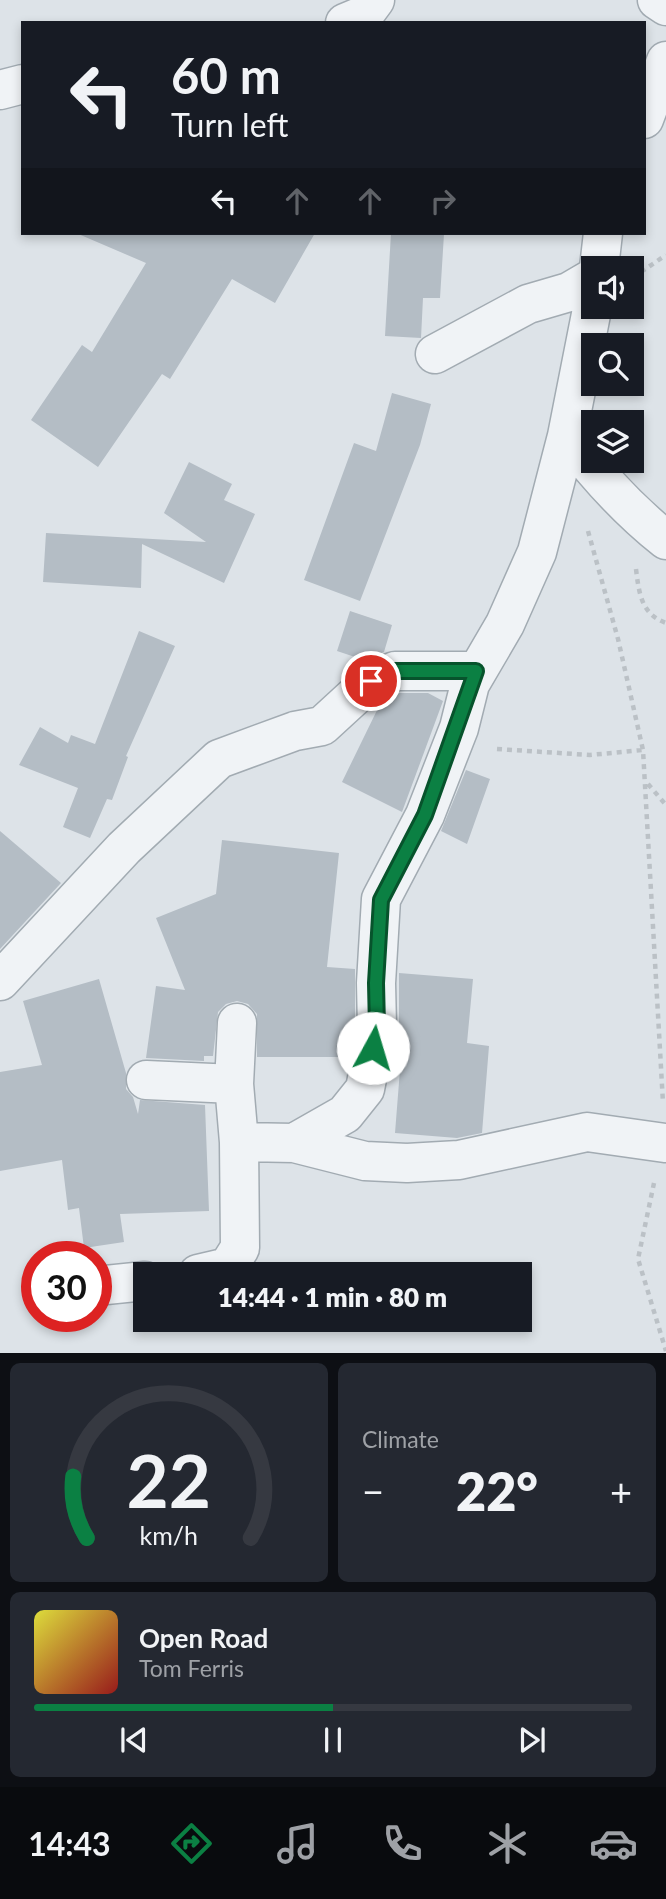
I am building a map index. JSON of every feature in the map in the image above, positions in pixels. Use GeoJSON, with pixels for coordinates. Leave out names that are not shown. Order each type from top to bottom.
{"type":"FeatureCollection","features":[{"type":"Feature","properties":{"kind":"street"},"geometry":{"type":"LineString","coordinates":[[350,21],[364,15],[375,0]]}},
{"type":"Feature","properties":{"kind":"street"},"geometry":{"type":"LineString","coordinates":[[657,0],[666,6]]}},
{"type":"Feature","properties":{"kind":"street"},"geometry":{"type":"LineString","coordinates":[[646,113],[666,61]]}},
{"type":"Feature","properties":{"kind":"street"},"geometry":{"type":"LineString","coordinates":[[0,90],[21,85]]}},
{"type":"Feature","properties":{"kind":"street"},"geometry":{"type":"LineString","coordinates":[[600,256],[603,235]]}},
{"type":"Feature","properties":{"kind":"street"},"geometry":{"type":"LineString","coordinates":[[435,354],[528,304],[569,292],[581,285]]}},
{"type":"Feature","properties":{"kind":"street"},"geometry":{"type":"LineString","coordinates":[[294,1143],[345,1114],[365,1089],[377,1027],[376,983],[381,900],[425,815],[451,749],[466,694],[476,671],[505,624],[537,552],[567,436],[590,319]]}},
{"type":"Feature","properties":{"kind":"street"},"geometry":{"type":"LineString","coordinates":[[567,436],[602,483],[630,512],[666,540]]}},
{"type":"Feature","properties":{"kind":"street"},"geometry":{"type":"LineString","coordinates":[[0,981],[124,848],[219,759],[295,732],[323,726],[371,681],[395,671],[476,671]]}},
{"type":"Feature","properties":{"kind":"street"},"geometry":{"type":"LineString","coordinates":[[231,1262],[240,1248],[239,1142],[234,1084],[237,1023]]}},
{"type":"Feature","properties":{"kind":"street"},"geometry":{"type":"LineString","coordinates":[[146,1080],[234,1084]]}},
{"type":"Feature","properties":{"kind":"street"},"geometry":{"type":"LineString","coordinates":[[239,1142],[294,1143],[365,1161],[407,1163],[459,1160],[587,1132],[665,1143]]}},
{"type":"Feature","properties":{"kind":"street"},"geometry":{"type":"LineString","coordinates":[[112,1284],[133,1282]]}},
{"type":"Feature","properties":{"kind":"path"},"geometry":{"type":"LineString","coordinates":[[644,270],[666,255]]}},
{"type":"Feature","properties":{"kind":"path"},"geometry":{"type":"LineString","coordinates":[[586,523],[618,639],[643,750],[647,783],[665,1143],[638,1259],[666,1351]]}},
{"type":"Feature","properties":{"kind":"path"},"geometry":{"type":"LineString","coordinates":[[451,749],[519,749],[590,755],[643,750]]}},
{"type":"Feature","properties":{"kind":"path"},"geometry":{"type":"LineString","coordinates":[[647,783],[666,804]]}},
{"type":"Feature","properties":{"kind":"building"},"geometry":{"type":"Polygon","coordinates":[[[81,235],[314,235],[275,303],[232,279],[170,379],[162,374],[98,467],[31,420],[82,345],[92,352],[146,263],[81,235]]]}},
{"type":"Feature","properties":{"kind":"building"},"geometry":{"type":"Polygon","coordinates":[[[391,235],[444,235],[440,298],[423,298],[421,338],[385,336],[391,235]]]}},
{"type":"Feature","properties":{"kind":"building"},"geometry":{"type":"Polygon","coordinates":[[[392,393],[431,404],[420,445],[360,601],[304,580],[354,443],[376,451],[392,393]]]}},
{"type":"Feature","properties":{"kind":"building"},"geometry":{"type":"Polygon","coordinates":[[[189,462],[232,484],[224,500],[255,514],[224,583],[142,544],[141,588],[43,582],[46,533],[206,542],[164,513],[189,462]]]}},
{"type":"Feature","properties":{"kind":"building"},"geometry":{"type":"Polygon","coordinates":[[[350,611],[392,625],[384,652],[364,660],[337,651],[350,611]]]}},
{"type":"Feature","properties":{"kind":"building"},"geometry":{"type":"Polygon","coordinates":[[[139,631],[175,646],[126,756],[128,757],[112,800],[107,799],[90,838],[63,827],[78,788],[19,765],[40,727],[68,743],[71,735],[95,744],[139,631]]]}},
{"type":"Feature","properties":{"kind":"building"},"geometry":{"type":"Polygon","coordinates":[[[399,693],[428,693],[443,701],[402,812],[342,782],[382,700],[399,693]]]}},
{"type":"Feature","properties":{"kind":"building"},"geometry":{"type":"Polygon","coordinates":[[[466,770],[490,779],[467,844],[441,831],[466,770]]]}},
{"type":"Feature","properties":{"kind":"building"},"geometry":{"type":"Polygon","coordinates":[[[0,831],[61,883],[0,949],[0,831]]]}},
{"type":"Feature","properties":{"kind":"building"},"geometry":{"type":"Polygon","coordinates":[[[222,840],[339,853],[327,967],[355,969],[355,1025],[349,1057],[257,1057],[257,1014],[248,1004],[237,1001],[226,1004],[218,1012],[213,1056],[204,1056],[204,1061],[146,1058],[156,986],[185,990],[156,918],[216,894],[222,840]]]}},
{"type":"Feature","properties":{"kind":"building"},"geometry":{"type":"Polygon","coordinates":[[[399,973],[473,979],[467,1043],[489,1046],[482,1133],[457,1138],[395,1133],[401,1057],[393,1057],[399,1026],[399,973]]]}},
{"type":"Feature","properties":{"kind":"building"},"geometry":{"type":"Polygon","coordinates":[[[99,979],[126,1073],[126,1089],[133,1097],[138,1114],[140,1100],[205,1105],[209,1211],[120,1214],[124,1242],[83,1241],[79,1208],[68,1210],[62,1160],[0,1171],[0,1072],[42,1065],[23,1001],[99,979]]]}},
{"type":"Feature","properties":{"kind":"route"},"geometry":{"type":"LineString","coordinates":[[371,681],[395,671],[476,671],[466,694],[459,728],[425,815],[381,900],[376,983],[377,1027],[373,1048]]}}]}
